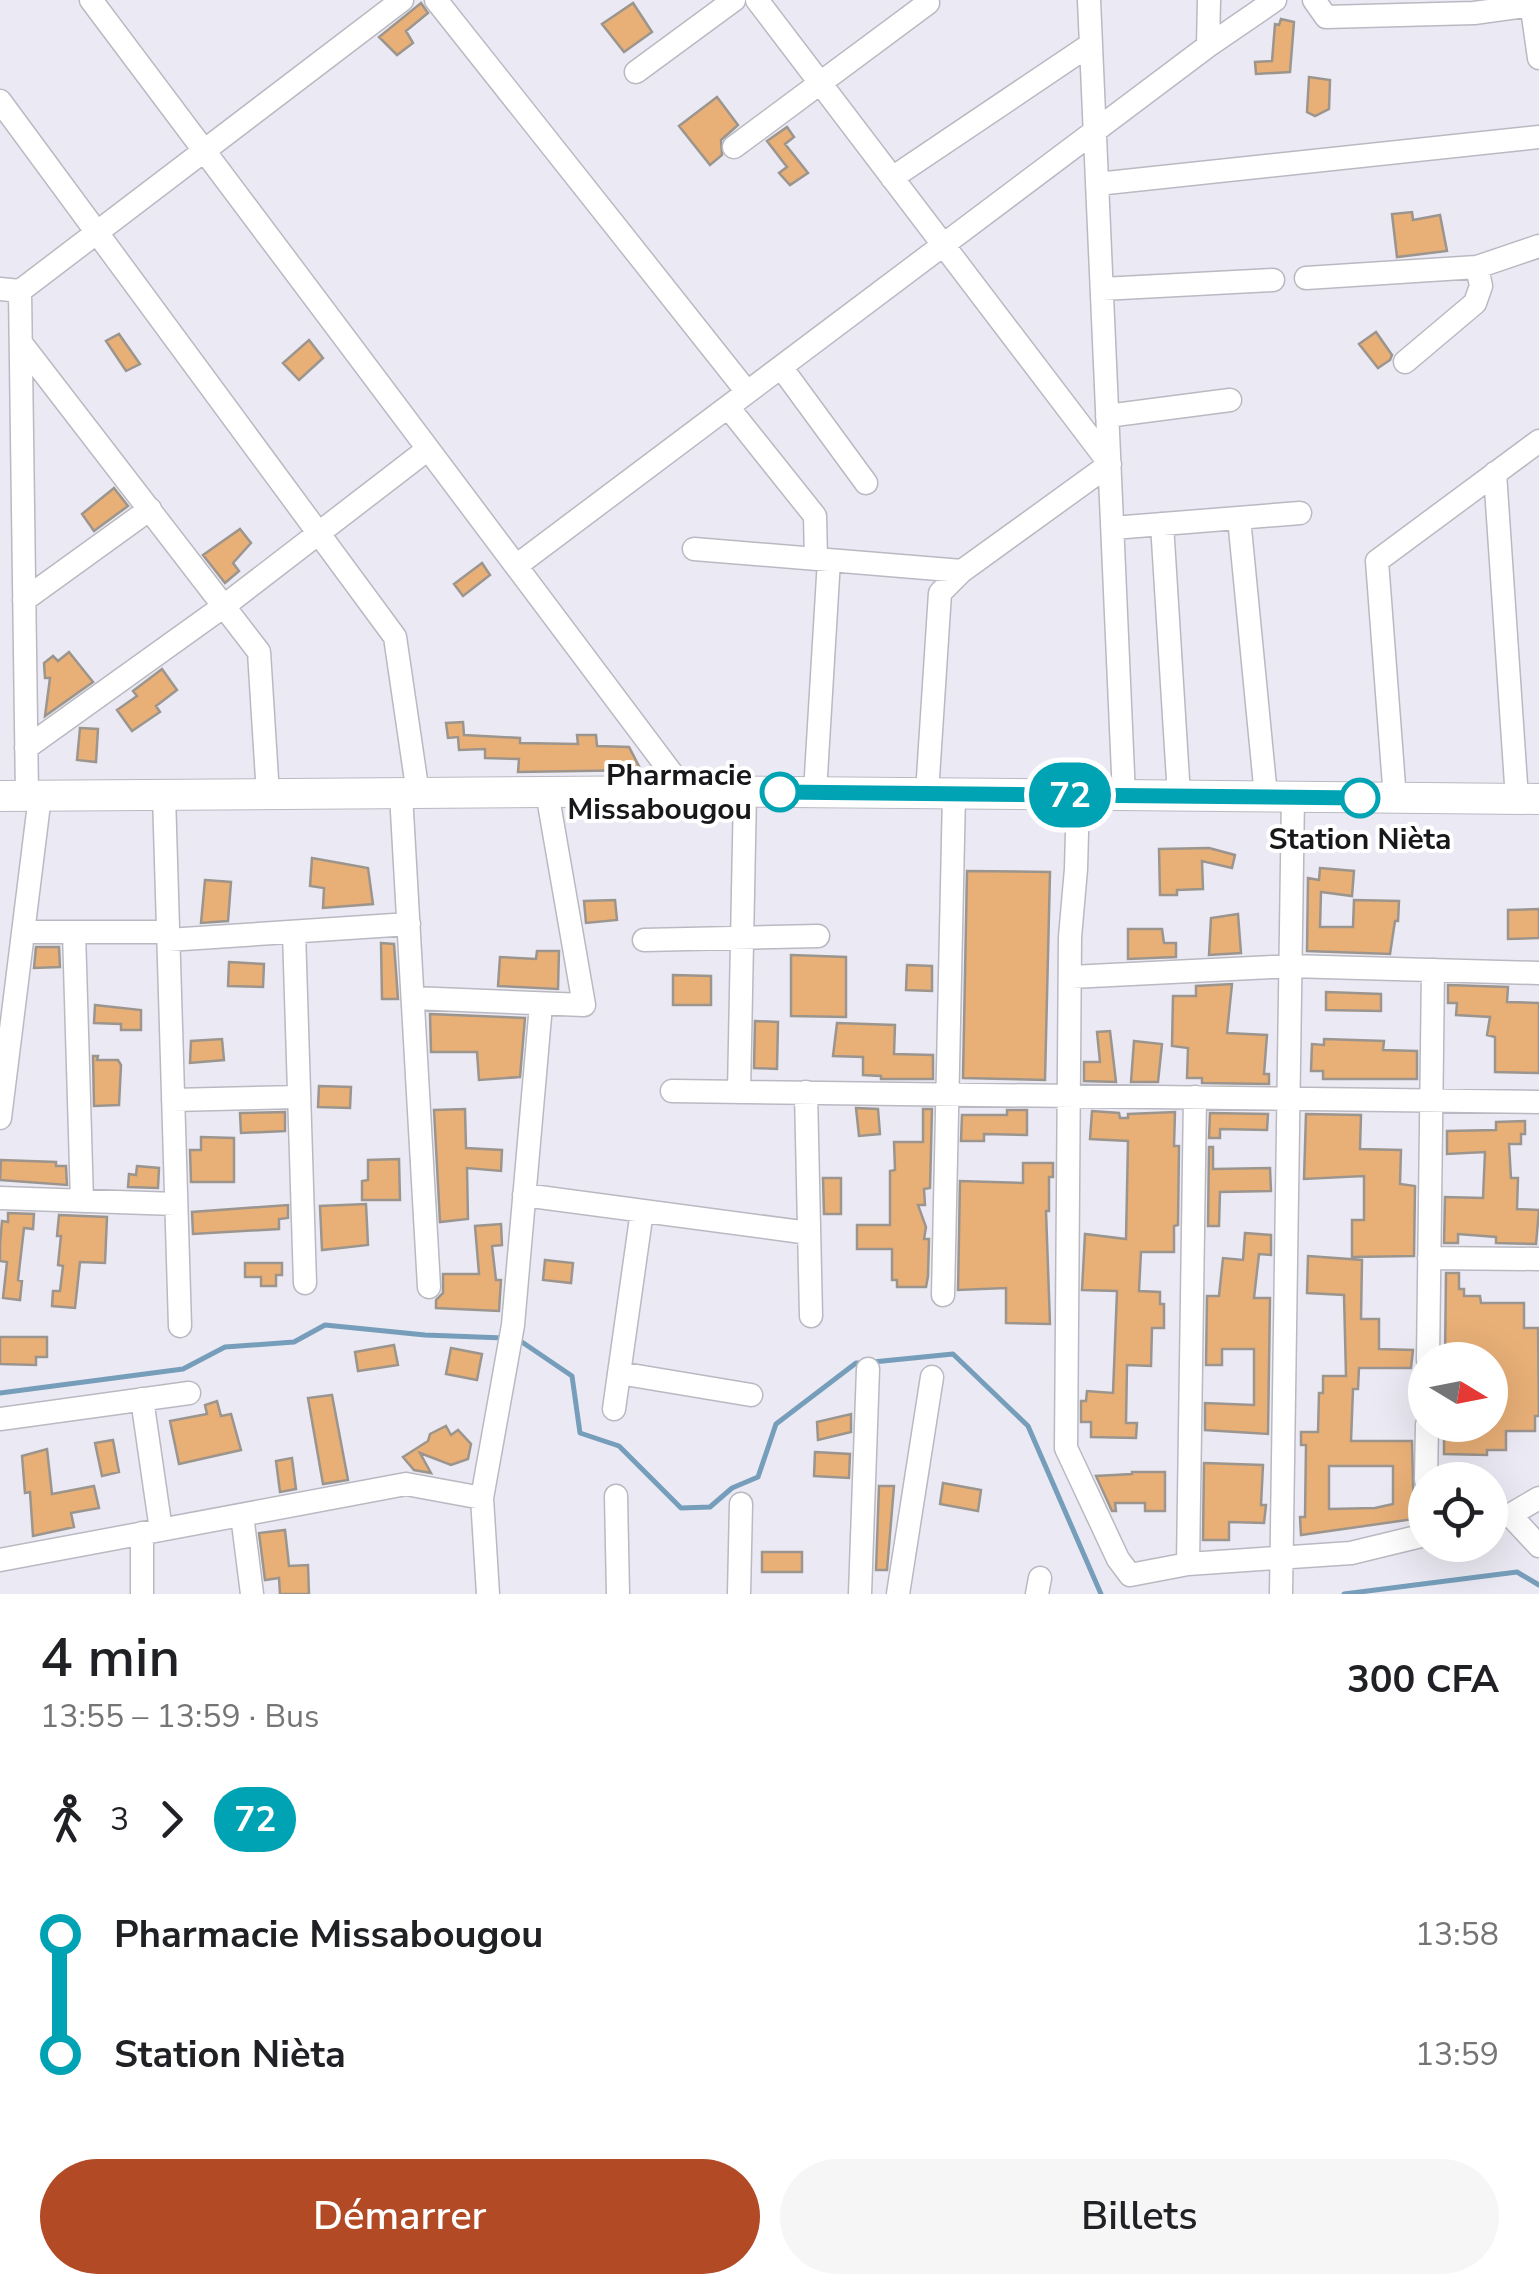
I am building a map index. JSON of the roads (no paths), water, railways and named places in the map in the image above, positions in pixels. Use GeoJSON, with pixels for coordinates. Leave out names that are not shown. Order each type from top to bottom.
{"type":"FeatureCollection","features":[{"type":"Feature","properties":{"kind":"main road"},"geometry":{"type":"LineString","coordinates":[[22,796],[685,791],[1528,799]]}},
{"type":"Feature","properties":{"kind":"street"},"geometry":{"type":"LineString","coordinates":[[91,0],[685,791]]}},
{"type":"Feature","properties":{"kind":"street"},"geometry":{"type":"LineString","coordinates":[[0,1118],[23,932],[22,796],[26,748],[25,608],[12,514],[11,408],[21,343],[10,290],[97,232],[402,0]]}},
{"type":"Feature","properties":{"kind":"street"},"geometry":{"type":"LineString","coordinates":[[436,0],[738,400],[816,516],[822,560],[815,792]]}},
{"type":"Feature","properties":{"kind":"street"},"geometry":{"type":"LineString","coordinates":[[636,72],[734,0]]}},
{"type":"Feature","properties":{"kind":"street"},"geometry":{"type":"LineString","coordinates":[[757,0],[1110,464]]}},
{"type":"Feature","properties":{"kind":"street"},"geometry":{"type":"LineString","coordinates":[[1089,0],[1124,796]]}},
{"type":"Feature","properties":{"kind":"street"},"geometry":{"type":"LineString","coordinates":[[1208,0],[1208,46]]}},
{"type":"Feature","properties":{"kind":"street"},"geometry":{"type":"LineString","coordinates":[[516,566],[1208,46],[1275,0]]}},
{"type":"Feature","properties":{"kind":"street"},"geometry":{"type":"LineString","coordinates":[[1314,0],[1326,17],[1474,13],[1525,6],[1532,8],[1539,58]]}},
{"type":"Feature","properties":{"kind":"street"},"geometry":{"type":"LineString","coordinates":[[734,146],[928,3]]}},
{"type":"Feature","properties":{"kind":"street"},"geometry":{"type":"LineString","coordinates":[[892,178],[1091,44]]}},
{"type":"Feature","properties":{"kind":"street"},"geometry":{"type":"LineString","coordinates":[[0,101],[395,636],[410,794],[408,924],[428,1288]]}},
{"type":"Feature","properties":{"kind":"street"},"geometry":{"type":"LineString","coordinates":[[1097,184],[1539,137]]}},
{"type":"Feature","properties":{"kind":"street"},"geometry":{"type":"LineString","coordinates":[[1306,278],[1477,267],[1539,246]]}},
{"type":"Feature","properties":{"kind":"street"},"geometry":{"type":"LineString","coordinates":[[1405,362],[1476,303],[1480,286],[1477,267]]}},
{"type":"Feature","properties":{"kind":"street"},"geometry":{"type":"LineString","coordinates":[[1102,289],[1273,280]]}},
{"type":"Feature","properties":{"kind":"street"},"geometry":{"type":"LineString","coordinates":[[21,343],[259,652],[268,795]]}},
{"type":"Feature","properties":{"kind":"street"},"geometry":{"type":"LineString","coordinates":[[781,367],[866,482]]}},
{"type":"Feature","properties":{"kind":"street"},"geometry":{"type":"LineString","coordinates":[[1108,416],[1230,400]]}},
{"type":"Feature","properties":{"kind":"street"},"geometry":{"type":"LineString","coordinates":[[1394,799],[1377,561],[1539,441]]}},
{"type":"Feature","properties":{"kind":"street"},"geometry":{"type":"LineString","coordinates":[[26,748],[224,606],[428,449]]}},
{"type":"Feature","properties":{"kind":"street"},"geometry":{"type":"LineString","coordinates":[[943,1295],[947,1094],[940,593],[962,571],[1110,464]]}},
{"type":"Feature","properties":{"kind":"street"},"geometry":{"type":"LineString","coordinates":[[1495,473],[1528,799]]}},
{"type":"Feature","properties":{"kind":"street"},"geometry":{"type":"LineString","coordinates":[[0,618],[25,608],[150,509]]}},
{"type":"Feature","properties":{"kind":"street"},"geometry":{"type":"LineString","coordinates":[[1112,528],[1300,513]]}},
{"type":"Feature","properties":{"kind":"street"},"geometry":{"type":"LineString","coordinates":[[1240,518],[1279,796],[1290,966],[1281,1575]]}},
{"type":"Feature","properties":{"kind":"street"},"geometry":{"type":"LineString","coordinates":[[1162,524],[1179,796]]}},
{"type":"Feature","properties":{"kind":"street"},"geometry":{"type":"LineString","coordinates":[[694,549],[962,571]]}},
{"type":"Feature","properties":{"kind":"street"},"geometry":{"type":"LineString","coordinates":[[412,998],[584,1005],[548,792]]}},
{"type":"Feature","properties":{"kind":"street"},"geometry":{"type":"LineString","coordinates":[[739,1092],[746,792]]}},
{"type":"Feature","properties":{"kind":"street"},"geometry":{"type":"LineString","coordinates":[[164,795],[180,1326]]}},
{"type":"Feature","properties":{"kind":"street"},"geometry":{"type":"LineString","coordinates":[[1078,795],[1070,936],[1066,1448],[1118,1559],[1130,1574],[1188,1564],[1281,1575],[1408,1539]]}},
{"type":"Feature","properties":{"kind":"street"},"geometry":{"type":"LineString","coordinates":[[23,932],[168,936],[408,924]]}},
{"type":"Feature","properties":{"kind":"street"},"geometry":{"type":"LineString","coordinates":[[74,932],[82,1201]]}},
{"type":"Feature","properties":{"kind":"street"},"geometry":{"type":"LineString","coordinates":[[294,932],[305,1283]]}},
{"type":"Feature","properties":{"kind":"street"},"geometry":{"type":"LineString","coordinates":[[644,940],[818,936]]}},
{"type":"Feature","properties":{"kind":"street"},"geometry":{"type":"LineString","coordinates":[[1071,977],[1290,966],[1539,973]]}},
{"type":"Feature","properties":{"kind":"street"},"geometry":{"type":"LineString","coordinates":[[1428,1342],[1433,970]]}},
{"type":"Feature","properties":{"kind":"street"},"geometry":{"type":"LineString","coordinates":[[488,1594],[482,1498],[512,1325],[541,1004]]}},
{"type":"Feature","properties":{"kind":"street"},"geometry":{"type":"LineString","coordinates":[[672,1091],[1539,1102]]}},
{"type":"Feature","properties":{"kind":"street"},"geometry":{"type":"LineString","coordinates":[[806,1092],[810,1316]]}},
{"type":"Feature","properties":{"kind":"street"},"geometry":{"type":"LineString","coordinates":[[173,1100],[299,1096]]}},
{"type":"Feature","properties":{"kind":"street"},"geometry":{"type":"LineString","coordinates":[[1188,1564],[1194,1097]]}},
{"type":"Feature","properties":{"kind":"street"},"geometry":{"type":"LineString","coordinates":[[524,1195],[809,1233]]}},
{"type":"Feature","properties":{"kind":"street"},"geometry":{"type":"LineString","coordinates":[[0,1198],[176,1204]]}},
{"type":"Feature","properties":{"kind":"street"},"geometry":{"type":"LineString","coordinates":[[614,1409],[642,1210]]}},
{"type":"Feature","properties":{"kind":"street"},"geometry":{"type":"LineString","coordinates":[[1429,1258],[1539,1259]]}},
{"type":"Feature","properties":{"kind":"street"},"geometry":{"type":"LineString","coordinates":[[860,1594],[868,1368]]}},
{"type":"Feature","properties":{"kind":"street"},"geometry":{"type":"LineString","coordinates":[[619,1373],[751,1395]]}},
{"type":"Feature","properties":{"kind":"street"},"geometry":{"type":"LineString","coordinates":[[898,1594],[932,1376]]}},
{"type":"Feature","properties":{"kind":"street"},"geometry":{"type":"LineString","coordinates":[[0,1419],[189,1393]]}},
{"type":"Feature","properties":{"kind":"street"},"geometry":{"type":"LineString","coordinates":[[142,1399],[152,1532],[142,1594]]}},
{"type":"Feature","properties":{"kind":"street"},"geometry":{"type":"LineString","coordinates":[[0,1560],[406,1484],[482,1498]]}},
{"type":"Feature","properties":{"kind":"street"},"geometry":{"type":"LineString","coordinates":[[616,1496],[618,1594]]}},
{"type":"Feature","properties":{"kind":"street"},"geometry":{"type":"LineString","coordinates":[[1508,1513],[1539,1498]]}},
{"type":"Feature","properties":{"kind":"street"},"geometry":{"type":"LineString","coordinates":[[739,1594],[741,1504]]}},
{"type":"Feature","properties":{"kind":"street"},"geometry":{"type":"LineString","coordinates":[[242,1515],[252,1594]]}},
{"type":"Feature","properties":{"kind":"street"},"geometry":{"type":"LineString","coordinates":[[1508,1523],[1539,1546]]}},
{"type":"Feature","properties":{"kind":"waterway"},"geometry":{"type":"LineString","coordinates":[[0,1393],[183,1369],[225,1347],[294,1342],[325,1325],[504,1338]]}},
{"type":"Feature","properties":{"kind":"waterway"},"geometry":{"type":"LineString","coordinates":[[519,1340],[572,1376],[580,1433],[619,1446],[681,1508],[710,1507],[732,1488],[758,1477],[776,1424],[856,1363],[862,1363]]}},
{"type":"Feature","properties":{"kind":"waterway"},"geometry":{"type":"LineString","coordinates":[[873,1362],[953,1354],[1028,1426],[1101,1594]]}},
{"type":"Feature","properties":{"kind":"waterway"},"geometry":{"type":"LineString","coordinates":[[1344,1594],[1517,1572],[1539,1585]]}},
{"type":"Feature","properties":{"kind":"place","name":"Pharmacie Missabougou"},"geometry":{"type":"Point","coordinates":[780,792]}},
{"type":"Feature","properties":{"kind":"place","name":"Station Nièta"},"geometry":{"type":"Point","coordinates":[1360,798]}}]}
